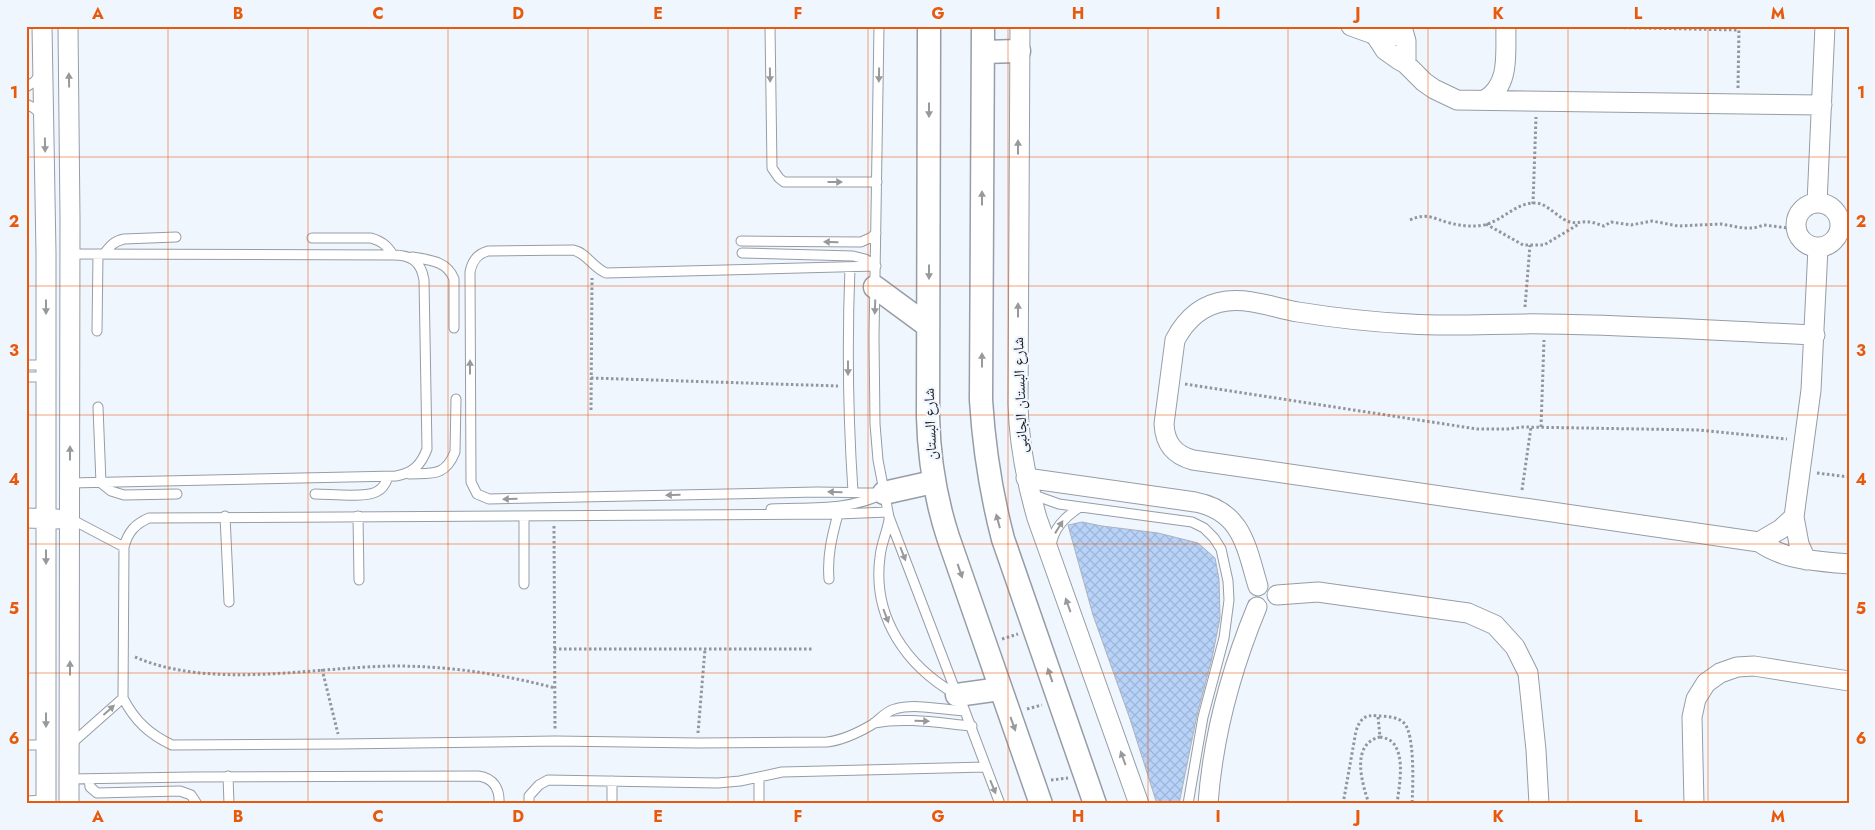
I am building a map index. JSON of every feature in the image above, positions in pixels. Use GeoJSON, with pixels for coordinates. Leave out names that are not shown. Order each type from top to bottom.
{"type":"FeatureCollection","features":[{"type":"Feature","properties":{"kind":"street"},"geometry":{"type":"LineString","coordinates":[[42,26],[46,218],[46,802],[69,802],[70,220],[68,26]]}},
{"type":"Feature","properties":{"kind":"street","name":"شارع البستان"},"geometry":{"type":"LineString","coordinates":[[929,26],[928,435],[933,482],[941,516],[1041,804]]}},
{"type":"Feature","properties":{"kind":"street"},"geometry":{"type":"LineString","coordinates":[[983,26],[981,400],[984,447],[990,484],[1003,539],[1095,804]]}},
{"type":"Feature","properties":{"kind":"street","name":"شارع البستان الجانبى"},"geometry":{"type":"LineString","coordinates":[[1020,26],[1018,404],[1021,453],[1028,486],[1050,555],[1139,804]]}},
{"type":"Feature","properties":{"kind":"street"},"geometry":{"type":"LineString","coordinates":[[1351,26],[1372,32],[1382,38],[1394,36],[1402,27]]}},
{"type":"Feature","properties":{"kind":"street"},"geometry":{"type":"LineString","coordinates":[[1485,100],[1494,92],[1504,77],[1506,26]]}},
{"type":"Feature","properties":{"kind":"street"},"geometry":{"type":"LineString","coordinates":[[1825,26],[1822,105],[1833,205],[1846,229],[1839,233],[1833,242],[1828,245],[1818,248],[1806,244],[1798,235],[1796,229],[1799,214],[1807,206],[1833,205]]}},
{"type":"Feature","properties":{"kind":"street"},"geometry":{"type":"LineString","coordinates":[[1402,27],[1406,41],[1406,64]]}},
{"type":"Feature","properties":{"kind":"street"},"geometry":{"type":"LineString","coordinates":[[1372,32],[1392,56],[1406,64],[1424,82],[1457,100],[1822,105]]}},
{"type":"Feature","properties":{"kind":"street"},"geometry":{"type":"LineString","coordinates":[[983,52],[1019,51]]}},
{"type":"Feature","properties":{"kind":"street"},"geometry":{"type":"LineString","coordinates":[[1504,77],[1512,88],[1531,101]]}},
{"type":"Feature","properties":{"kind":"street"},"geometry":{"type":"LineString","coordinates":[[46,218],[70,220]]}},
{"type":"Feature","properties":{"kind":"street"},"geometry":{"type":"LineString","coordinates":[[1806,560],[1798,544],[1794,516],[1811,390],[1818,248]]}},
{"type":"Feature","properties":{"kind":"street"},"geometry":{"type":"LineString","coordinates":[[46,253],[70,254]]}},
{"type":"Feature","properties":{"kind":"street"},"geometry":{"type":"LineString","coordinates":[[876,276],[928,326]]}},
{"type":"Feature","properties":{"kind":"street"},"geometry":{"type":"LineString","coordinates":[[1815,335],[1545,324],[1467,326],[1391,323],[1297,312],[1242,301],[1214,303],[1191,317],[1175,340],[1164,432],[1171,448],[1185,458],[1758,542],[1776,553],[1806,560],[1849,564]]}},
{"type":"Feature","properties":{"kind":"street"},"geometry":{"type":"LineString","coordinates":[[47,482],[70,483]]}},
{"type":"Feature","properties":{"kind":"street"},"geometry":{"type":"LineString","coordinates":[[887,507],[933,482]]}},
{"type":"Feature","properties":{"kind":"street"},"geometry":{"type":"LineString","coordinates":[[1028,486],[1194,502],[1218,509],[1228,516],[1242,535],[1258,586]]}},
{"type":"Feature","properties":{"kind":"street"},"geometry":{"type":"LineString","coordinates":[[1758,542],[1781,529],[1794,516]]}},
{"type":"Feature","properties":{"kind":"street"},"geometry":{"type":"LineString","coordinates":[[26,518],[70,518]]}},
{"type":"Feature","properties":{"kind":"street"},"geometry":{"type":"LineString","coordinates":[[1258,586],[1270,586],[1277,595],[1275,604],[1263,610],[1257,607],[1252,598],[1254,590],[1258,586]]}},
{"type":"Feature","properties":{"kind":"street"},"geometry":{"type":"LineString","coordinates":[[1277,595],[1318,592],[1468,612],[1495,626],[1515,646],[1528,674],[1536,750],[1539,804]]}},
{"type":"Feature","properties":{"kind":"street"},"geometry":{"type":"LineString","coordinates":[[1208,804],[1213,759],[1225,697],[1245,636],[1257,607]]}},
{"type":"Feature","properties":{"kind":"street"},"geometry":{"type":"LineString","coordinates":[[1694,804],[1692,717],[1696,699],[1706,683],[1728,670],[1737,667],[1754,666],[1849,681]]}},
{"type":"Feature","properties":{"kind":"street"},"geometry":{"type":"LineString","coordinates":[[961,703],[1000,689]]}},
{"type":"Feature","properties":{"kind":"street"},"geometry":{"type":"LineString","coordinates":[[46,745],[70,745]]}},
{"type":"Feature","properties":{"kind":"lane"},"geometry":{"type":"LineString","coordinates":[[770,26],[772,168],[775,174],[784,182],[877,182]]}},
{"type":"Feature","properties":{"kind":"lane"},"geometry":{"type":"LineString","coordinates":[[879,26],[874,338],[875,424],[887,507],[888,529],[880,556],[878,584],[884,610],[895,636],[910,659],[961,703]]}},
{"type":"Feature","properties":{"kind":"lane"},"geometry":{"type":"LineString","coordinates":[[26,87],[34,82],[43,70]]}},
{"type":"Feature","properties":{"kind":"lane"},"geometry":{"type":"LineString","coordinates":[[26,104],[34,108],[44,118]]}},
{"type":"Feature","properties":{"kind":"lane"},"geometry":{"type":"LineString","coordinates":[[741,241],[861,242],[876,233]]}},
{"type":"Feature","properties":{"kind":"lane"},"geometry":{"type":"LineString","coordinates":[[97,331],[101,254],[116,241],[124,238],[176,237]]}},
{"type":"Feature","properties":{"kind":"lane"},"geometry":{"type":"LineString","coordinates":[[312,238],[370,238],[380,241],[388,247],[393,255]]}},
{"type":"Feature","properties":{"kind":"lane"},"geometry":{"type":"LineString","coordinates":[[876,276],[850,267],[606,273],[592,265],[583,253],[573,250],[488,250],[479,255],[472,263],[470,272],[471,482],[477,494],[489,499],[853,492],[887,507],[961,703],[972,726],[1000,804]]}},
{"type":"Feature","properties":{"kind":"lane"},"geometry":{"type":"LineString","coordinates":[[742,253],[853,256],[865,259],[876,276]]}},
{"type":"Feature","properties":{"kind":"lane"},"geometry":{"type":"LineString","coordinates":[[70,254],[393,255],[437,262],[451,272],[454,279],[454,328]]}},
{"type":"Feature","properties":{"kind":"lane"},"geometry":{"type":"LineString","coordinates":[[407,474],[423,460],[427,449],[424,280],[422,270],[417,262],[409,257]]}},
{"type":"Feature","properties":{"kind":"lane"},"geometry":{"type":"LineString","coordinates":[[850,267],[848,377],[853,492]]}},
{"type":"Feature","properties":{"kind":"lane"},"geometry":{"type":"LineString","coordinates":[[26,365],[46,371]]}},
{"type":"Feature","properties":{"kind":"lane"},"geometry":{"type":"LineString","coordinates":[[26,377],[46,371]]}},
{"type":"Feature","properties":{"kind":"lane"},"geometry":{"type":"LineString","coordinates":[[70,483],[388,477],[438,473],[446,468],[455,452],[456,399]]}},
{"type":"Feature","properties":{"kind":"lane"},"geometry":{"type":"LineString","coordinates":[[98,407],[101,483],[111,491],[124,495],[177,494]]}},
{"type":"Feature","properties":{"kind":"lane"},"geometry":{"type":"LineString","coordinates":[[315,494],[370,495],[385,485],[388,477]]}},
{"type":"Feature","properties":{"kind":"lane"},"geometry":{"type":"LineString","coordinates":[[1028,486],[1048,502],[1192,522],[1204,528],[1221,549],[1228,581],[1227,619],[1200,733],[1188,804]]}},
{"type":"Feature","properties":{"kind":"lane"},"geometry":{"type":"LineString","coordinates":[[771,509],[860,503],[887,507]]}},
{"type":"Feature","properties":{"kind":"lane"},"geometry":{"type":"LineString","coordinates":[[887,507],[838,514],[225,516],[149,518],[132,528],[126,537],[124,547],[123,698],[131,713],[143,727],[156,737],[172,745],[555,741],[698,743],[840,741],[852,736],[885,713],[895,709],[961,703]]}},
{"type":"Feature","properties":{"kind":"lane"},"geometry":{"type":"LineString","coordinates":[[1050,555],[1055,532],[1061,522],[1080,507]]}},
{"type":"Feature","properties":{"kind":"lane"},"geometry":{"type":"LineString","coordinates":[[830,579],[828,564],[838,514]]}},
{"type":"Feature","properties":{"kind":"lane"},"geometry":{"type":"LineString","coordinates":[[225,516],[229,602]]}},
{"type":"Feature","properties":{"kind":"lane"},"geometry":{"type":"LineString","coordinates":[[358,516],[359,580]]}},
{"type":"Feature","properties":{"kind":"lane"},"geometry":{"type":"LineString","coordinates":[[524,516],[524,584]]}},
{"type":"Feature","properties":{"kind":"lane"},"geometry":{"type":"LineString","coordinates":[[70,518],[124,547]]}},
{"type":"Feature","properties":{"kind":"lane"},"geometry":{"type":"LineString","coordinates":[[70,745],[123,698]]}},
{"type":"Feature","properties":{"kind":"lane"},"geometry":{"type":"LineString","coordinates":[[873,723],[886,721],[928,721],[972,726]]}},
{"type":"Feature","properties":{"kind":"lane"},"geometry":{"type":"LineString","coordinates":[[26,745],[46,745]]}},
{"type":"Feature","properties":{"kind":"lane"},"geometry":{"type":"LineString","coordinates":[[529,804],[529,796],[539,785],[548,780],[718,782],[759,778],[782,772],[986,767]]}},
{"type":"Feature","properties":{"kind":"lane"},"geometry":{"type":"LineString","coordinates":[[69,779],[228,776],[478,776],[488,778],[496,786],[500,796],[499,804]]}},
{"type":"Feature","properties":{"kind":"lane"},"geometry":{"type":"LineString","coordinates":[[228,776],[228,804]]}},
{"type":"Feature","properties":{"kind":"lane"},"geometry":{"type":"LineString","coordinates":[[759,778],[759,804]]}},
{"type":"Feature","properties":{"kind":"lane"},"geometry":{"type":"LineString","coordinates":[[89,779],[90,787],[97,793],[180,791],[191,795],[197,804]]}},
{"type":"Feature","properties":{"kind":"lane"},"geometry":{"type":"LineString","coordinates":[[612,781],[612,804]]}},
{"type":"Feature","properties":{"kind":"lane"},"geometry":{"type":"LineString","coordinates":[[26,801],[46,802]]}},
{"type":"Feature","properties":{"kind":"path"},"geometry":{"type":"LineString","coordinates":[[1544,26],[1739,28],[1737,104]]}},
{"type":"Feature","properties":{"kind":"path"},"geometry":{"type":"LineString","coordinates":[[1531,101],[1533,204]]}},
{"type":"Feature","properties":{"kind":"path"},"geometry":{"type":"LineString","coordinates":[[1410,220],[1425,216],[1457,225],[1486,224],[1526,204],[1541,204],[1570,222],[1580,224]]}},
{"type":"Feature","properties":{"kind":"path"},"geometry":{"type":"LineString","coordinates":[[1486,224],[1523,245],[1544,245],[1580,224],[1589,222],[1604,226],[1610,222],[1631,225],[1652,221],[1678,226],[1721,224],[1754,228],[1764,225],[1796,229]]}},
{"type":"Feature","properties":{"kind":"path"},"geometry":{"type":"LineString","coordinates":[[1523,325],[1530,245]]}},
{"type":"Feature","properties":{"kind":"path"},"geometry":{"type":"LineString","coordinates":[[591,410],[592,265]]}},
{"type":"Feature","properties":{"kind":"path"},"geometry":{"type":"LineString","coordinates":[[1541,427],[1545,324]]}},
{"type":"Feature","properties":{"kind":"path"},"geometry":{"type":"LineString","coordinates":[[591,378],[811,385]]}},
{"type":"Feature","properties":{"kind":"path"},"geometry":{"type":"LineString","coordinates":[[1169,382],[1477,429],[1541,427],[1698,430],[1805,441]]}},
{"type":"Feature","properties":{"kind":"path"},"geometry":{"type":"LineString","coordinates":[[1519,508],[1531,427]]}},
{"type":"Feature","properties":{"kind":"path"},"geometry":{"type":"LineString","coordinates":[[1800,471],[1849,477]]}},
{"type":"Feature","properties":{"kind":"path"},"geometry":{"type":"LineString","coordinates":[[554,515],[555,741]]}},
{"type":"Feature","properties":{"kind":"path"},"geometry":{"type":"LineString","coordinates":[[985,645],[1034,628]]}},
{"type":"Feature","properties":{"kind":"path"},"geometry":{"type":"LineString","coordinates":[[554,649],[812,649]]}},
{"type":"Feature","properties":{"kind":"path"},"geometry":{"type":"LineString","coordinates":[[698,743],[705,649]]}},
{"type":"Feature","properties":{"kind":"path"},"geometry":{"type":"LineString","coordinates":[[123,652],[154,665],[184,672],[281,673],[395,666],[442,668],[481,671],[555,688]]}},
{"type":"Feature","properties":{"kind":"path"},"geometry":{"type":"LineString","coordinates":[[322,669],[340,744]]}},
{"type":"Feature","properties":{"kind":"path"},"geometry":{"type":"LineString","coordinates":[[1009,713],[1059,700]]}},
{"type":"Feature","properties":{"kind":"path"},"geometry":{"type":"LineString","coordinates":[[1343,804],[1358,724],[1360,720],[1368,715],[1400,720],[1408,729],[1412,765],[1412,804]]}},
{"type":"Feature","properties":{"kind":"path"},"geometry":{"type":"LineString","coordinates":[[1378,716],[1380,737]]}},
{"type":"Feature","properties":{"kind":"path"},"geometry":{"type":"LineString","coordinates":[[1369,804],[1362,778],[1362,754],[1366,745],[1372,739],[1380,737],[1389,739],[1398,752],[1399,772],[1396,804]]}},
{"type":"Feature","properties":{"kind":"path"},"geometry":{"type":"LineString","coordinates":[[1033,782],[1086,776]]}},
{"type":"Feature","properties":{"kind":"building"},"geometry":{"type":"Polygon","coordinates":[[[1082,522],[1158,533],[1198,543],[1215,558],[1219,579],[1220,618],[1197,715],[1179,804],[1157,804],[1130,719],[1093,615],[1068,525],[1082,522]]]}}]}
